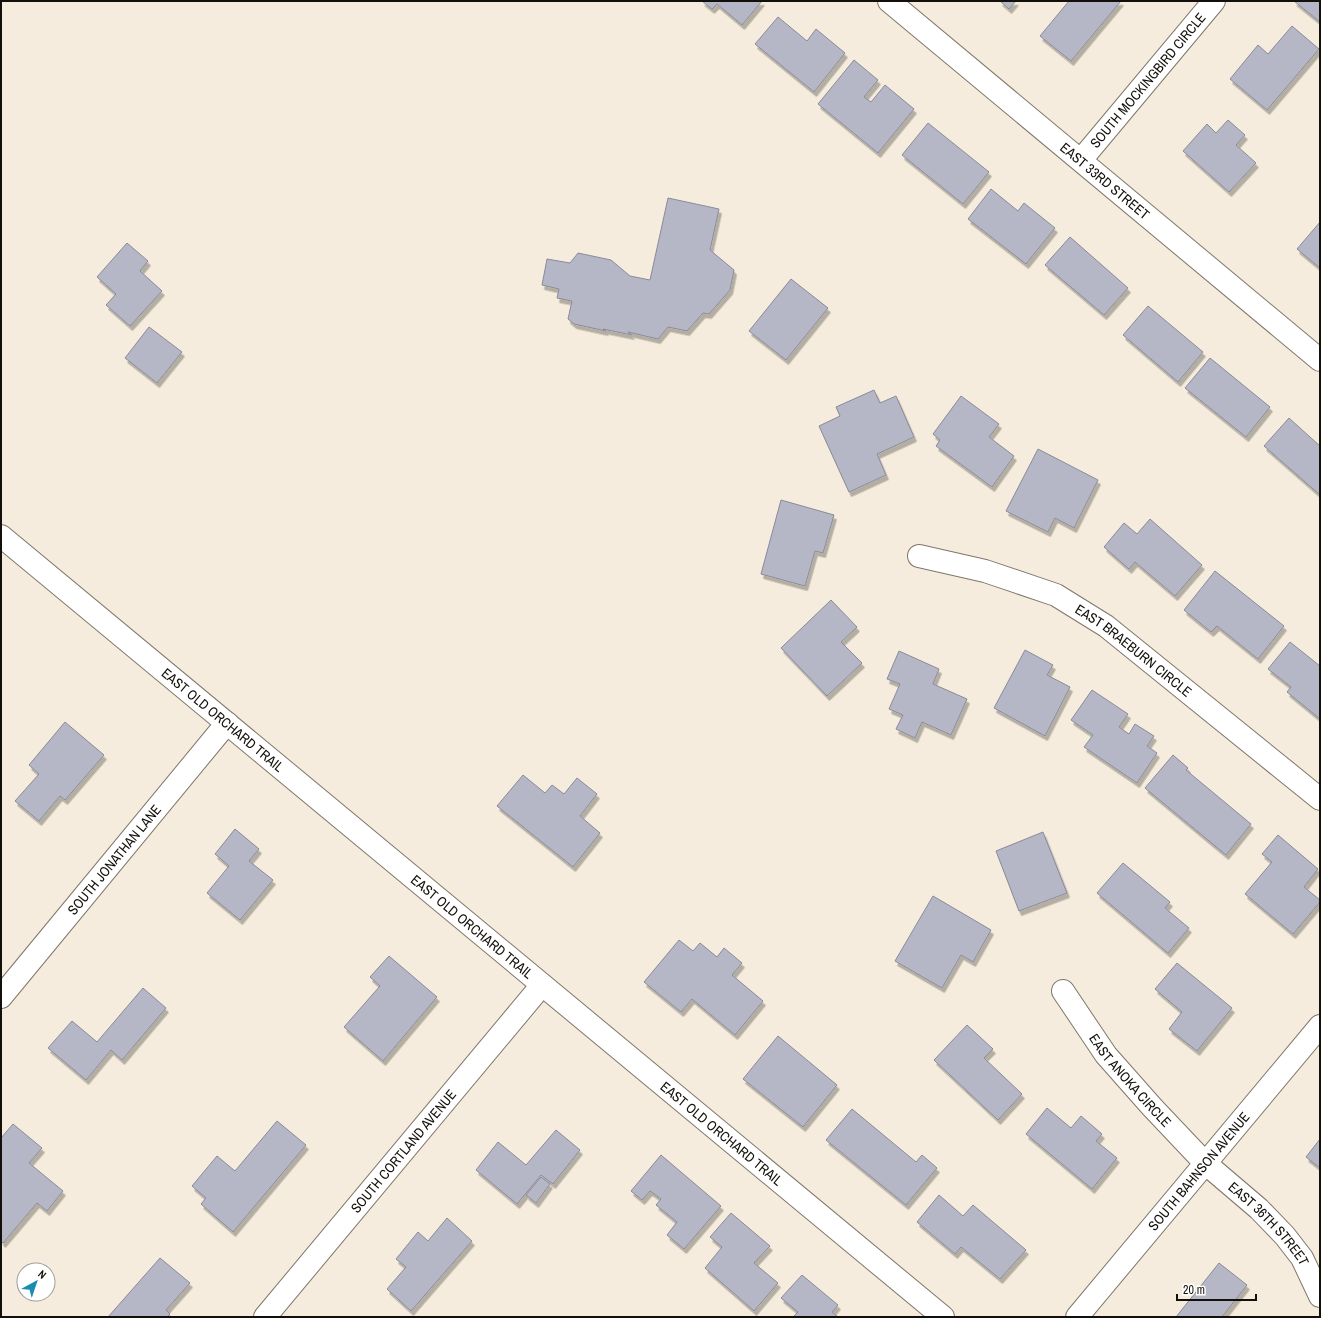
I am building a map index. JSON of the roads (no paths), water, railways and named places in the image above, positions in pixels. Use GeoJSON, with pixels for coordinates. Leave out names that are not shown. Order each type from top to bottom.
{"type":"FeatureCollection","features":[{"type":"Feature","properties":{"kind":"street","name":"EAST 33RD STREET"},"geometry":{"type":"LineString","coordinates":[[889,1],[1320,360]]}},
{"type":"Feature","properties":{"kind":"street","name":"SOUTH MOCKINGBIRD CIRCLE"},"geometry":{"type":"LineString","coordinates":[[1081,160],[1214,1]]}},
{"type":"Feature","properties":{"kind":"street","name":"EAST OLD ORCHARD TRAIL"},"geometry":{"type":"LineString","coordinates":[[1,536],[943,1317]]}},
{"type":"Feature","properties":{"kind":"street","name":"EAST BRAEBURN CIRCLE"},"geometry":{"type":"LineString","coordinates":[[919,556],[985,571],[1056,595],[1106,626],[1320,799]]}},
{"type":"Feature","properties":{"kind":"street","name":"SOUTH JONATHAN LANE"},"geometry":{"type":"LineString","coordinates":[[1,997],[227,723]]}},
{"type":"Feature","properties":{"kind":"street","name":"SOUTH CORTLAND AVENUE"},"geometry":{"type":"LineString","coordinates":[[265,1317],[542,985]]}},
{"type":"Feature","properties":{"kind":"street","name":"EAST ANOKA CIRCLE"},"geometry":{"type":"LineString","coordinates":[[1063,991],[1106,1055],[1152,1107],[1205,1163]]}},
{"type":"Feature","properties":{"kind":"street","name":"SOUTH BAHNSON AVENUE"},"geometry":{"type":"LineString","coordinates":[[1077,1317],[1320,1026]]}},
{"type":"Feature","properties":{"kind":"street","name":"EAST 36TH STREET"},"geometry":{"type":"LineString","coordinates":[[1205,1163],[1259,1209],[1285,1236],[1302,1258],[1320,1296]]}}]}
